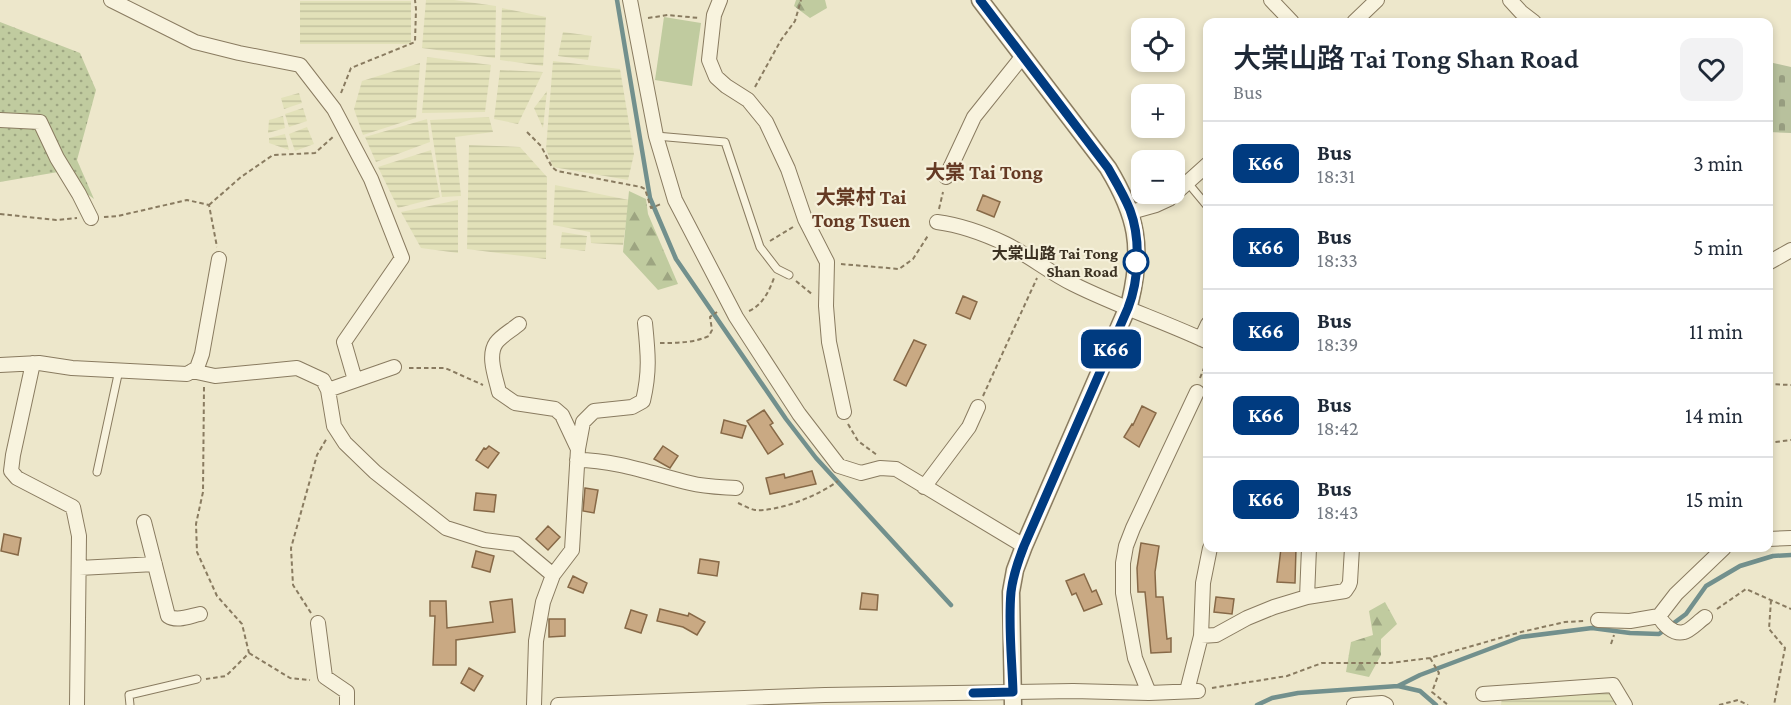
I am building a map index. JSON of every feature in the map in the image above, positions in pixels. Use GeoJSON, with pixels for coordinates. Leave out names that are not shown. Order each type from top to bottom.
{"type":"FeatureCollection","features":[{"type":"Feature","properties":{"kind":"street"},"geometry":{"type":"LineString","coordinates":[[111,0],[195,42],[300,65],[334,109],[371,179],[402,258],[344,342],[355,380]]}},
{"type":"Feature","properties":{"kind":"street"},"geometry":{"type":"LineString","coordinates":[[630,0],[656,136],[675,200],[736,317],[799,414],[839,466],[861,472],[880,468],[896,469],[1024,546]]}},
{"type":"Feature","properties":{"kind":"street"},"geometry":{"type":"LineString","coordinates":[[720,0],[713,20],[710,60],[716,77],[748,100],[766,122],[788,169],[805,219],[827,262],[826,306],[829,342],[844,412]]}},
{"type":"Feature","properties":{"kind":"street"},"geometry":{"type":"LineString","coordinates":[[980,0],[1108,168],[1131,212],[1135,228],[1135,284],[1128,308],[1015,570],[1011,592],[1013,699]]}},
{"type":"Feature","properties":{"kind":"street"},"geometry":{"type":"LineString","coordinates":[[1271,0],[1288,18]]}},
{"type":"Feature","properties":{"kind":"street"},"geometry":{"type":"LineString","coordinates":[[1358,18],[1377,0]]}},
{"type":"Feature","properties":{"kind":"street"},"geometry":{"type":"LineString","coordinates":[[1510,0],[1529,18]]}},
{"type":"Feature","properties":{"kind":"street"},"geometry":{"type":"LineString","coordinates":[[946,177],[974,117],[1022,57]]}},
{"type":"Feature","properties":{"kind":"street"},"geometry":{"type":"LineString","coordinates":[[0,120],[40,122],[57,158],[91,218]]}},
{"type":"Feature","properties":{"kind":"street"},"geometry":{"type":"LineString","coordinates":[[1131,212],[1169,199],[1203,169]]}},
{"type":"Feature","properties":{"kind":"street"},"geometry":{"type":"LineString","coordinates":[[937,222],[954,224],[1006,244],[1065,281],[1203,340]]}},
{"type":"Feature","properties":{"kind":"street"},"geometry":{"type":"LineString","coordinates":[[1773,259],[1791,250]]}},
{"type":"Feature","properties":{"kind":"street"},"geometry":{"type":"LineString","coordinates":[[198,372],[219,259]]}},
{"type":"Feature","properties":{"kind":"street"},"geometry":{"type":"LineString","coordinates":[[534,705],[536,641],[543,602],[553,575],[572,550],[577,454],[583,422],[594,411],[632,407],[643,401],[649,378],[645,323]]}},
{"type":"Feature","properties":{"kind":"street"},"geometry":{"type":"LineString","coordinates":[[519,324],[498,340],[491,354],[499,392],[515,403],[555,409],[562,415],[577,454],[692,484],[732,488]]}},
{"type":"Feature","properties":{"kind":"street"},"geometry":{"type":"LineString","coordinates":[[0,364],[33,363],[180,374],[198,372],[215,376],[297,368],[323,380],[328,390],[334,426],[345,443],[375,472],[446,528],[484,540],[516,544],[553,575]]}},
{"type":"Feature","properties":{"kind":"street"},"geometry":{"type":"LineString","coordinates":[[33,363],[11,471],[17,478],[73,507],[79,536],[77,705]]}},
{"type":"Feature","properties":{"kind":"street"},"geometry":{"type":"LineString","coordinates":[[328,390],[394,367]]}},
{"type":"Feature","properties":{"kind":"street"},"geometry":{"type":"LineString","coordinates":[[1149,693],[1134,658],[1123,593],[1123,563],[1133,528],[1197,392]]}},
{"type":"Feature","properties":{"kind":"street"},"geometry":{"type":"LineString","coordinates":[[924,487],[969,427],[978,406]]}},
{"type":"Feature","properties":{"kind":"street"},"geometry":{"type":"LineString","coordinates":[[144,522],[168,616],[172,619],[200,614]]}},
{"type":"Feature","properties":{"kind":"street"},"geometry":{"type":"LineString","coordinates":[[1773,539],[1791,538]]}},
{"type":"Feature","properties":{"kind":"street"},"geometry":{"type":"LineString","coordinates":[[558,705],[835,695],[1013,699],[1073,691],[1149,693],[1192,691],[1201,636],[1203,583],[1209,552]]}},
{"type":"Feature","properties":{"kind":"street"},"geometry":{"type":"LineString","coordinates":[[1307,597],[1309,552]]}},
{"type":"Feature","properties":{"kind":"street"},"geometry":{"type":"LineString","coordinates":[[1201,636],[1216,635],[1246,618],[1274,607],[1307,597],[1341,592],[1350,582],[1352,552]]}},
{"type":"Feature","properties":{"kind":"street"},"geometry":{"type":"LineString","coordinates":[[1661,620],[1676,594],[1720,552]]}},
{"type":"Feature","properties":{"kind":"street"},"geometry":{"type":"LineString","coordinates":[[79,568],[155,564]]}},
{"type":"Feature","properties":{"kind":"street"},"geometry":{"type":"LineString","coordinates":[[1598,620],[1661,620],[1676,632],[1685,632],[1705,617]]}},
{"type":"Feature","properties":{"kind":"street"},"geometry":{"type":"LineString","coordinates":[[318,623],[325,677],[347,692],[347,705]]}},
{"type":"Feature","properties":{"kind":"street"},"geometry":{"type":"LineString","coordinates":[[1483,694],[1613,686],[1625,705]]}},
{"type":"Feature","properties":{"kind":"street"},"geometry":{"type":"LineString","coordinates":[[1354,705],[1382,703],[1386,705]]}},
{"type":"Feature","properties":{"kind":"lane"},"geometry":{"type":"LineString","coordinates":[[656,136],[725,142],[760,248],[777,269],[789,275]]}},
{"type":"Feature","properties":{"kind":"lane"},"geometry":{"type":"LineString","coordinates":[[1188,183],[1203,201]]}},
{"type":"Feature","properties":{"kind":"lane"},"geometry":{"type":"LineString","coordinates":[[98,472],[119,370]]}},
{"type":"Feature","properties":{"kind":"lane"},"geometry":{"type":"LineString","coordinates":[[130,705],[129,695],[198,680]]}},
{"type":"Feature","properties":{"kind":"path"},"geometry":{"type":"LineString","coordinates":[[334,109],[351,68],[415,42],[415,0]]}},
{"type":"Feature","properties":{"kind":"path"},"geometry":{"type":"LineString","coordinates":[[748,100],[781,40],[795,21],[801,0]]}},
{"type":"Feature","properties":{"kind":"path"},"geometry":{"type":"LineString","coordinates":[[634,20],[668,15],[713,20]]}},
{"type":"Feature","properties":{"kind":"path"},"geometry":{"type":"LineString","coordinates":[[209,205],[241,177],[273,154],[315,153],[344,127]]}},
{"type":"Feature","properties":{"kind":"path"},"geometry":{"type":"LineString","coordinates":[[527,132],[541,146],[552,167],[557,171],[641,187],[645,189],[651,208],[665,203]]}},
{"type":"Feature","properties":{"kind":"path"},"geometry":{"type":"LineString","coordinates":[[827,262],[899,269],[913,259],[937,222],[946,177]]}},
{"type":"Feature","properties":{"kind":"path"},"geometry":{"type":"LineString","coordinates":[[0,214],[56,220],[117,216],[187,200],[209,205]]}},
{"type":"Feature","properties":{"kind":"path"},"geometry":{"type":"LineString","coordinates":[[209,205],[219,259]]}},
{"type":"Feature","properties":{"kind":"path"},"geometry":{"type":"LineString","coordinates":[[760,248],[805,219]]}},
{"type":"Feature","properties":{"kind":"path"},"geometry":{"type":"LineString","coordinates":[[978,406],[1042,266]]}},
{"type":"Feature","properties":{"kind":"path"},"geometry":{"type":"LineString","coordinates":[[736,317],[758,307],[770,289],[777,269]]}},
{"type":"Feature","properties":{"kind":"path"},"geometry":{"type":"LineString","coordinates":[[789,275],[826,306]]}},
{"type":"Feature","properties":{"kind":"path"},"geometry":{"type":"LineString","coordinates":[[647,342],[678,343],[706,338],[712,330],[710,317]]}},
{"type":"Feature","properties":{"kind":"path"},"geometry":{"type":"LineString","coordinates":[[394,367],[446,368],[499,392]]}},
{"type":"Feature","properties":{"kind":"path"},"geometry":{"type":"LineString","coordinates":[[1197,392],[1203,369]]}},
{"type":"Feature","properties":{"kind":"path"},"geometry":{"type":"LineString","coordinates":[[198,372],[203,492],[196,524],[197,552],[217,596],[242,624],[249,653],[290,678],[317,680]]}},
{"type":"Feature","properties":{"kind":"path"},"geometry":{"type":"LineString","coordinates":[[1773,384],[1791,385]]}},
{"type":"Feature","properties":{"kind":"path"},"geometry":{"type":"LineString","coordinates":[[844,412],[849,428],[858,441],[896,469]]}},
{"type":"Feature","properties":{"kind":"path"},"geometry":{"type":"LineString","coordinates":[[318,623],[293,585],[291,548],[317,454],[334,426]]}},
{"type":"Feature","properties":{"kind":"path"},"geometry":{"type":"LineString","coordinates":[[1773,442],[1791,440]]}},
{"type":"Feature","properties":{"kind":"path"},"geometry":{"type":"LineString","coordinates":[[732,488],[738,503],[753,510],[771,509],[807,499],[829,488],[843,476]]}},
{"type":"Feature","properties":{"kind":"path"},"geometry":{"type":"LineString","coordinates":[[1705,617],[1746,589],[1791,609]]}},
{"type":"Feature","properties":{"kind":"path"},"geometry":{"type":"LineString","coordinates":[[1771,600],[1769,629],[1785,648],[1774,705]]}},
{"type":"Feature","properties":{"kind":"path"},"geometry":{"type":"LineString","coordinates":[[1192,691],[1287,676],[1322,663],[1390,663],[1430,658],[1565,622],[1598,620]]}},
{"type":"Feature","properties":{"kind":"path"},"geometry":{"type":"LineString","coordinates":[[1611,644],[1615,628]]}},
{"type":"Feature","properties":{"kind":"path"},"geometry":{"type":"LineString","coordinates":[[198,680],[226,676],[249,653]]}},
{"type":"Feature","properties":{"kind":"path"},"geometry":{"type":"LineString","coordinates":[[1430,658],[1439,674],[1432,692],[1448,705]]}},
{"type":"Feature","properties":{"kind":"path"},"geometry":{"type":"LineString","coordinates":[[1719,705],[1738,700],[1748,705]]}},
{"type":"Feature","properties":{"kind":"green space"},"geometry":{"type":"Polygon","coordinates":[[[426,0],[454,0],[496,6],[495,58],[422,48],[426,0]]]}},
{"type":"Feature","properties":{"kind":"green space"},"geometry":{"type":"Polygon","coordinates":[[[796,0],[825,0],[827,8],[810,18],[794,6],[796,0]]]}},
{"type":"Feature","properties":{"kind":"green space"},"geometry":{"type":"Polygon","coordinates":[[[300,1],[411,1],[411,44],[300,44],[300,1]]]}},
{"type":"Feature","properties":{"kind":"green space"},"geometry":{"type":"Polygon","coordinates":[[[502,8],[546,17],[543,66],[500,60],[502,8]]]}},
{"type":"Feature","properties":{"kind":"green space"},"geometry":{"type":"Polygon","coordinates":[[[664,17],[701,23],[692,86],[655,80],[664,17]]]}},
{"type":"Feature","properties":{"kind":"green space"},"geometry":{"type":"Polygon","coordinates":[[[0,22],[80,53],[96,90],[77,160],[94,199],[58,172],[0,182],[0,22]]]}},
{"type":"Feature","properties":{"kind":"green space"},"geometry":{"type":"Polygon","coordinates":[[[563,32],[592,36],[588,60],[558,56],[563,32]]]}},
{"type":"Feature","properties":{"kind":"green space"},"geometry":{"type":"Polygon","coordinates":[[[427,57],[491,65],[485,112],[422,113],[427,57]]]}},
{"type":"Feature","properties":{"kind":"green space"},"geometry":{"type":"Polygon","coordinates":[[[553,61],[620,69],[634,154],[628,180],[553,167],[546,149],[553,61]]]}},
{"type":"Feature","properties":{"kind":"green space"},"geometry":{"type":"Polygon","coordinates":[[[420,63],[416,118],[363,135],[354,109],[362,81],[420,63]]]}},
{"type":"Feature","properties":{"kind":"green space"},"geometry":{"type":"Polygon","coordinates":[[[1773,63],[1791,67],[1791,133],[1773,132],[1773,63]]]}},
{"type":"Feature","properties":{"kind":"green space"},"geometry":{"type":"Polygon","coordinates":[[[500,70],[543,72],[518,124],[494,119],[500,70]]]}},
{"type":"Feature","properties":{"kind":"green space"},"geometry":{"type":"Polygon","coordinates":[[[547,91],[543,128],[534,108],[547,91]]]}},
{"type":"Feature","properties":{"kind":"green space"},"geometry":{"type":"Polygon","coordinates":[[[299,93],[302,103],[284,109],[281,98],[299,93]]]}},
{"type":"Feature","properties":{"kind":"green space"},"geometry":{"type":"Polygon","coordinates":[[[303,108],[307,121],[289,127],[285,114],[303,108]]]}},
{"type":"Feature","properties":{"kind":"green space"},"geometry":{"type":"Polygon","coordinates":[[[283,116],[285,128],[268,133],[269,120],[283,116]]]}},
{"type":"Feature","properties":{"kind":"green space"},"geometry":{"type":"Polygon","coordinates":[[[489,117],[493,132],[455,137],[461,196],[442,197],[430,120],[489,117]]]}},
{"type":"Feature","properties":{"kind":"green space"},"geometry":{"type":"Polygon","coordinates":[[[427,119],[430,142],[376,162],[365,137],[427,119]]]}},
{"type":"Feature","properties":{"kind":"green space"},"geometry":{"type":"Polygon","coordinates":[[[307,127],[314,144],[295,151],[289,134],[307,127]]]}},
{"type":"Feature","properties":{"kind":"green space"},"geometry":{"type":"Polygon","coordinates":[[[285,134],[289,150],[269,143],[269,138],[285,134]]]}},
{"type":"Feature","properties":{"kind":"green space"},"geometry":{"type":"Polygon","coordinates":[[[469,145],[520,147],[547,177],[546,259],[467,249],[469,145]]]}},
{"type":"Feature","properties":{"kind":"green space"},"geometry":{"type":"Polygon","coordinates":[[[431,150],[440,197],[398,208],[378,167],[431,150]]]}},
{"type":"Feature","properties":{"kind":"green space"},"geometry":{"type":"Polygon","coordinates":[[[555,185],[629,200],[623,245],[591,243],[590,232],[553,225],[555,185]]]}},
{"type":"Feature","properties":{"kind":"green space"},"geometry":{"type":"Polygon","coordinates":[[[629,191],[646,199],[648,214],[678,284],[658,290],[623,252],[629,191]]]}},
{"type":"Feature","properties":{"kind":"green space"},"geometry":{"type":"Polygon","coordinates":[[[458,200],[458,253],[421,248],[401,212],[458,200]]]}},
{"type":"Feature","properties":{"kind":"green space"},"geometry":{"type":"Polygon","coordinates":[[[562,232],[587,236],[585,251],[560,248],[562,232]]]}},
{"type":"Feature","properties":{"kind":"green space"},"geometry":{"type":"Polygon","coordinates":[[[1385,602],[1397,624],[1381,639],[1381,655],[1369,677],[1346,672],[1351,642],[1373,635],[1369,611],[1385,602]]]}},
{"type":"Feature","properties":{"kind":"green space"},"geometry":{"type":"Polygon","coordinates":[[[1612,691],[1619,705],[1501,705],[1502,696],[1612,691]]]}},
{"type":"Feature","properties":{"kind":"building"},"geometry":{"type":"Polygon","coordinates":[[[983,195],[1000,202],[994,217],[977,210],[983,195]]]}},
{"type":"Feature","properties":{"kind":"building"},"geometry":{"type":"Polygon","coordinates":[[[963,296],[977,302],[970,319],[956,313],[963,296]]]}},
{"type":"Feature","properties":{"kind":"building"},"geometry":{"type":"Polygon","coordinates":[[[914,340],[926,345],[906,386],[894,380],[914,340]]]}},
{"type":"Feature","properties":{"kind":"building"},"geometry":{"type":"Polygon","coordinates":[[[1142,406],[1156,413],[1139,447],[1124,437],[1142,406]]]}},
{"type":"Feature","properties":{"kind":"building"},"geometry":{"type":"Polygon","coordinates":[[[764,410],[773,423],[770,425],[783,444],[768,454],[747,421],[764,410]]]}},
{"type":"Feature","properties":{"kind":"building"},"geometry":{"type":"Polygon","coordinates":[[[724,420],[746,426],[742,438],[721,433],[724,420]]]}},
{"type":"Feature","properties":{"kind":"building"},"geometry":{"type":"Polygon","coordinates":[[[489,446],[499,453],[488,468],[476,460],[484,448],[489,446]]]}},
{"type":"Feature","properties":{"kind":"building"},"geometry":{"type":"Polygon","coordinates":[[[663,446],[678,456],[670,468],[654,459],[663,446]]]}},
{"type":"Feature","properties":{"kind":"building"},"geometry":{"type":"Polygon","coordinates":[[[812,471],[816,484],[770,494],[766,478],[784,474],[785,478],[812,471]]]}},
{"type":"Feature","properties":{"kind":"building"},"geometry":{"type":"Polygon","coordinates":[[[585,488],[598,490],[594,513],[583,511],[585,488]]]}},
{"type":"Feature","properties":{"kind":"building"},"geometry":{"type":"Polygon","coordinates":[[[476,493],[496,495],[494,512],[474,510],[476,493]]]}},
{"type":"Feature","properties":{"kind":"building"},"geometry":{"type":"Polygon","coordinates":[[[548,526],[560,537],[548,550],[536,539],[548,526]]]}},
{"type":"Feature","properties":{"kind":"building"},"geometry":{"type":"Polygon","coordinates":[[[4,534],[21,538],[18,555],[1,551],[4,534]]]}},
{"type":"Feature","properties":{"kind":"building"},"geometry":{"type":"Polygon","coordinates":[[[1141,543],[1159,546],[1155,572],[1156,597],[1163,597],[1167,639],[1171,638],[1171,652],[1151,653],[1145,592],[1138,592],[1137,568],[1141,543]]]}},
{"type":"Feature","properties":{"kind":"building"},"geometry":{"type":"Polygon","coordinates":[[[476,551],[494,556],[490,572],[472,567],[476,551]]]}},
{"type":"Feature","properties":{"kind":"building"},"geometry":{"type":"Polygon","coordinates":[[[1281,552],[1296,552],[1295,583],[1277,582],[1281,552]]]}},
{"type":"Feature","properties":{"kind":"building"},"geometry":{"type":"Polygon","coordinates":[[[700,559],[719,562],[717,576],[698,573],[700,559]]]}},
{"type":"Feature","properties":{"kind":"building"},"geometry":{"type":"Polygon","coordinates":[[[1084,574],[1092,592],[1096,590],[1102,604],[1084,611],[1076,593],[1072,595],[1066,581],[1084,574]]]}},
{"type":"Feature","properties":{"kind":"building"},"geometry":{"type":"Polygon","coordinates":[[[573,576],[587,583],[583,593],[568,587],[573,576]]]}},
{"type":"Feature","properties":{"kind":"building"},"geometry":{"type":"Polygon","coordinates":[[[862,593],[878,595],[877,610],[860,609],[862,593]]]}},
{"type":"Feature","properties":{"kind":"building"},"geometry":{"type":"Polygon","coordinates":[[[1216,597],[1234,599],[1232,614],[1214,612],[1216,597]]]}},
{"type":"Feature","properties":{"kind":"building"},"geometry":{"type":"Polygon","coordinates":[[[512,599],[515,632],[456,640],[456,665],[433,665],[435,616],[430,616],[430,601],[446,601],[447,628],[493,622],[490,602],[512,599]]]}},
{"type":"Feature","properties":{"kind":"building"},"geometry":{"type":"Polygon","coordinates":[[[660,609],[688,616],[689,613],[705,622],[697,635],[683,627],[657,621],[660,609]]]}},
{"type":"Feature","properties":{"kind":"building"},"geometry":{"type":"Polygon","coordinates":[[[631,610],[647,615],[641,633],[625,628],[631,610]]]}},
{"type":"Feature","properties":{"kind":"building"},"geometry":{"type":"Polygon","coordinates":[[[549,619],[565,619],[565,636],[549,637],[549,619]]]}},
{"type":"Feature","properties":{"kind":"building"},"geometry":{"type":"Polygon","coordinates":[[[469,668],[483,676],[474,691],[461,683],[469,668]]]}},
{"type":"Feature","properties":{"kind":"waterway"},"geometry":{"type":"LineString","coordinates":[[617,0],[650,198],[676,259],[786,419],[816,458],[951,605]]}},
{"type":"Feature","properties":{"kind":"waterway"},"geometry":{"type":"LineString","coordinates":[[1257,705],[1272,698],[1298,693],[1398,686],[1420,675],[1521,637],[1592,628],[1659,634],[1686,614],[1706,586],[1740,566],[1773,556],[1791,555]]}},
{"type":"Feature","properties":{"kind":"waterway"},"geometry":{"type":"LineString","coordinates":[[1398,686],[1420,691],[1436,705]]}},
{"type":"Feature","properties":{"kind":"bus line","name":"K66"},"geometry":{"type":"LineString","coordinates":[[973,693],[1013,692],[1011,592],[1015,570],[1128,308],[1135,284],[1136,264],[1135,228],[1131,212],[1108,168],[980,0]]}},
{"type":"Feature","properties":{"kind":"place","name":"大棠山路 Tai Tong Shan Road"},"geometry":{"type":"Point","coordinates":[1136,262]}},
{"type":"Feature","properties":{"kind":"district","name":"大棠 Tai Tong"},"geometry":{"type":"Point","coordinates":[984,172]}},
{"type":"Feature","properties":{"kind":"district","name":"大棠村 Tai Tong Tsuen"},"geometry":{"type":"Point","coordinates":[861,208]}}]}
